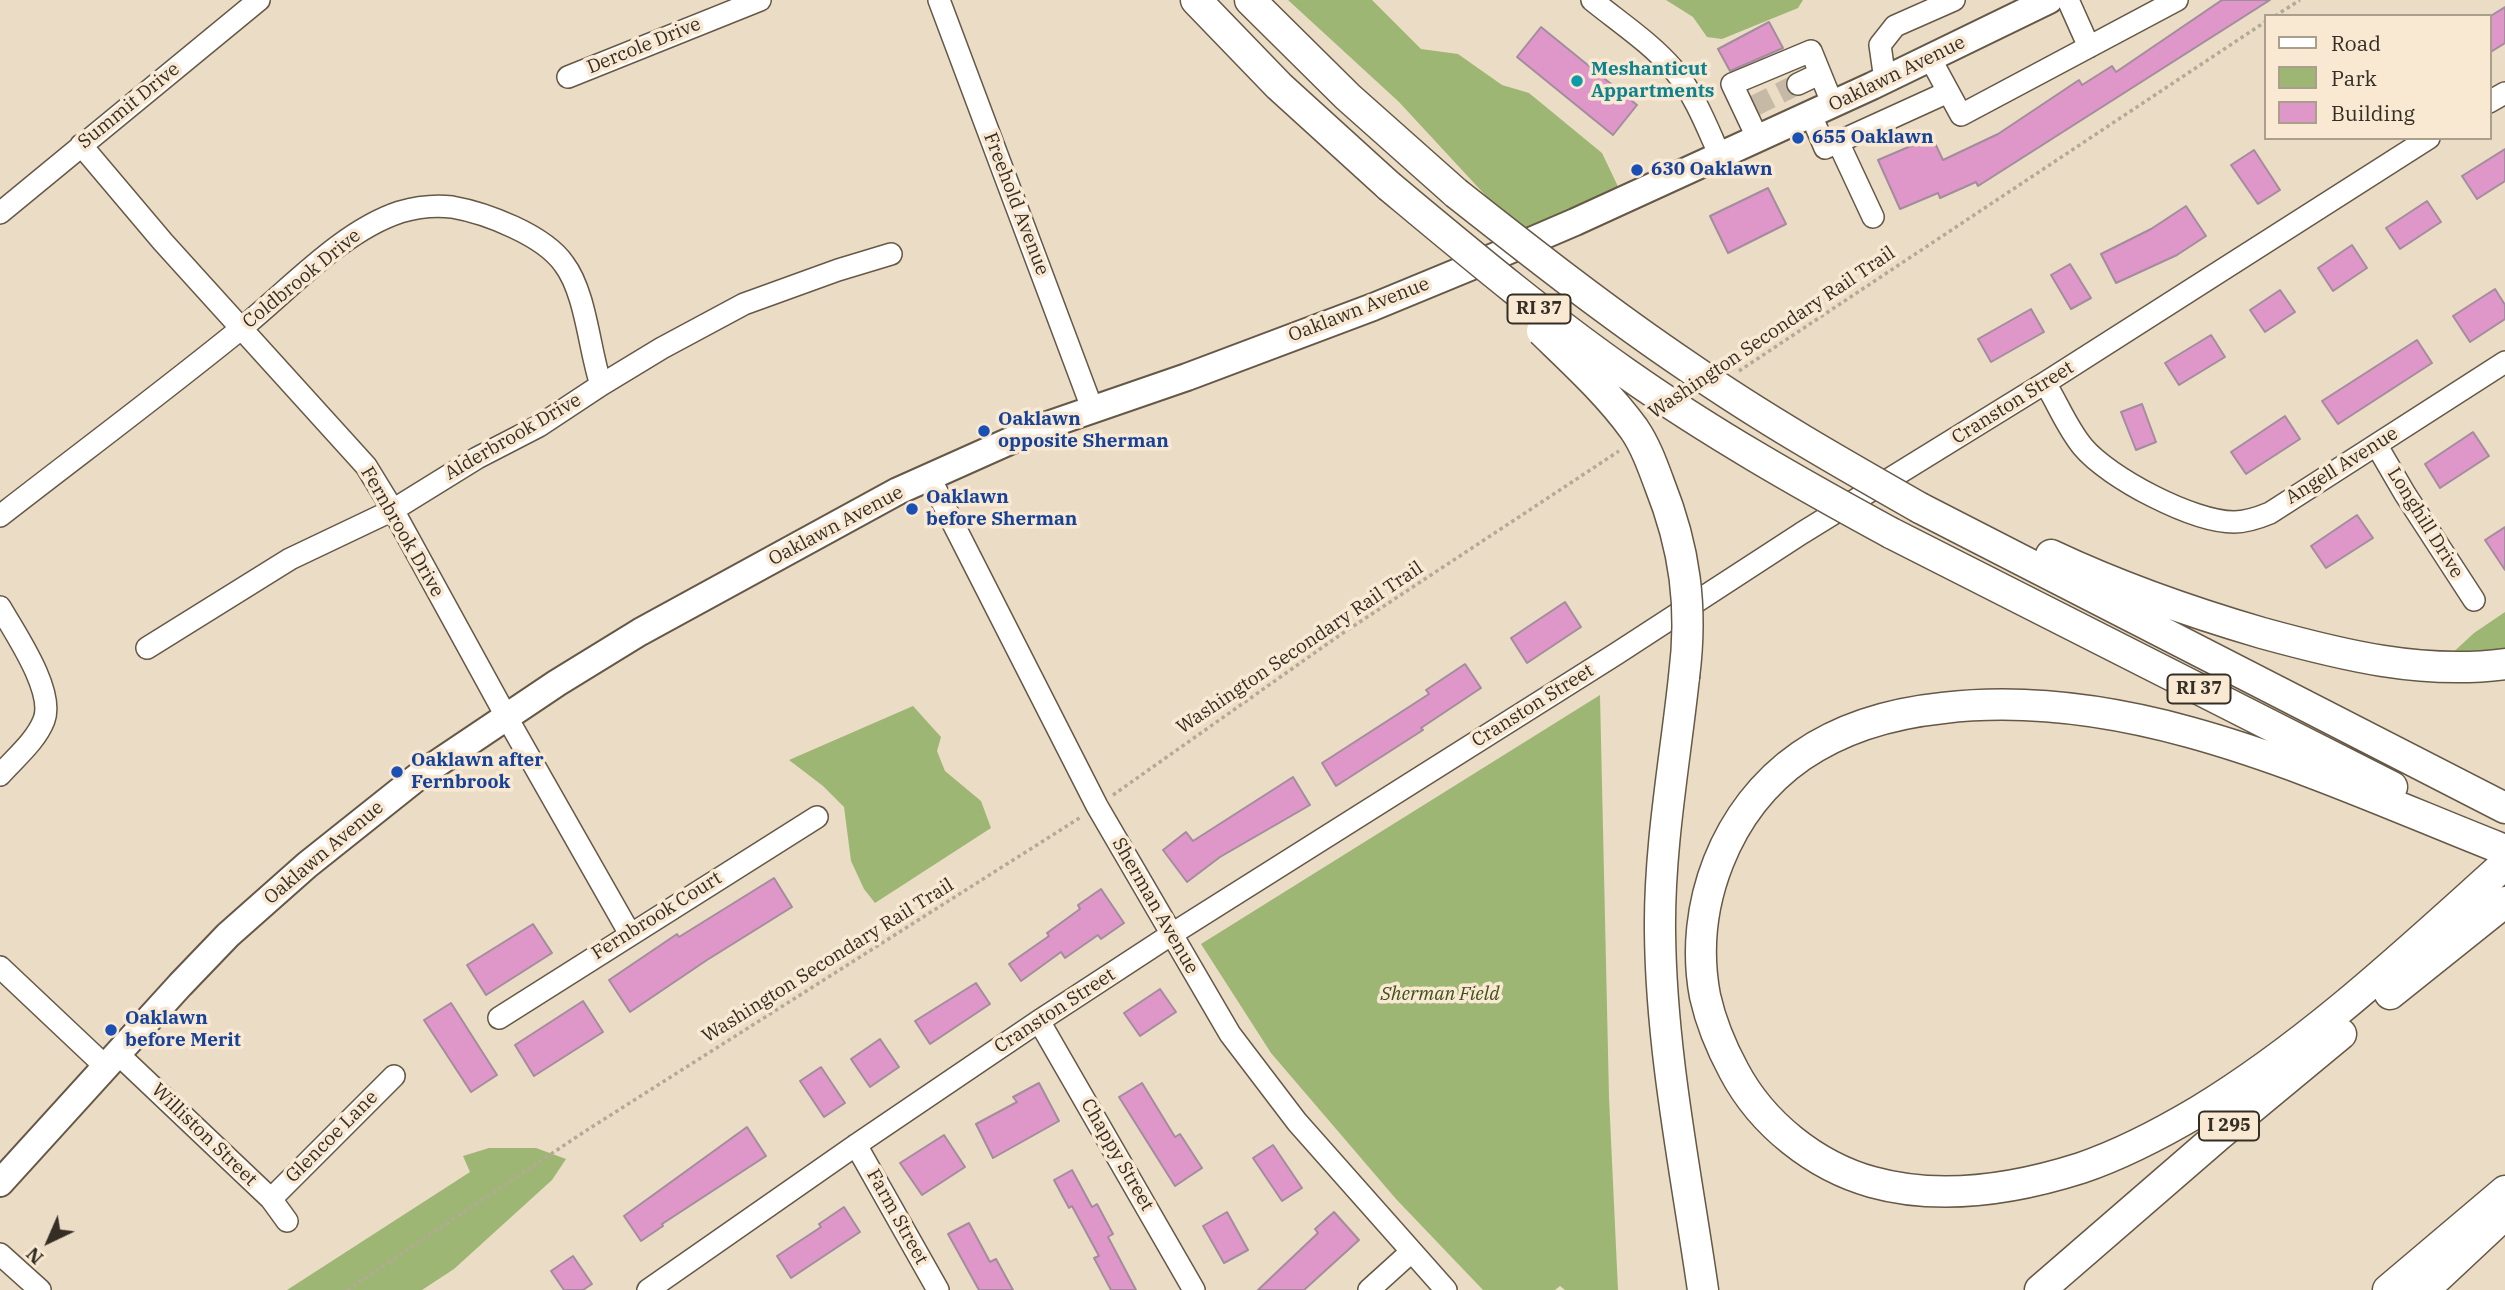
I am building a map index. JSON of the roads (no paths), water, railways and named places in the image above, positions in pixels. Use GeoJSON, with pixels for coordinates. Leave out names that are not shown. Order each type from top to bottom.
{"type":"FeatureCollection","features":[{"type":"Feature","properties":{"kind":"highway","name":"RI 37"},"geometry":{"type":"LineString","coordinates":[[1196,0],[1298,104],[1390,186],[1521,297],[1628,375],[1766,463],[1891,533],[2465,824],[2505,850]]}},
{"type":"Feature","properties":{"kind":"highway","name":"RI 37"},"geometry":{"type":"LineString","coordinates":[[1250,0],[1348,97],[1456,193],[1631,327],[1760,415],[2505,808]]}},
{"type":"Feature","properties":{"kind":"highway"},"geometry":{"type":"LineString","coordinates":[[1390,186],[1569,357],[1607,396],[1635,431],[1662,492],[1684,569],[1689,620],[1661,893],[1661,973],[1668,1050],[1703,1290]]}},
{"type":"Feature","properties":{"kind":"highway"},"geometry":{"type":"LineString","coordinates":[[1927,502],[1997,529],[2115,583],[2231,624],[2370,660],[2444,668],[2505,664]]}},
{"type":"Feature","properties":{"kind":"highway"},"geometry":{"type":"LineString","coordinates":[[2505,850],[2273,759],[2146,722],[2030,705],[1972,705],[1918,711],[1869,723],[1822,744],[1784,769],[1752,803],[1728,841],[1709,888],[1701,939],[1705,997],[1713,1026],[1739,1081],[1774,1124],[1818,1158],[1844,1172],[1897,1188],[1952,1192],[2015,1185],[2084,1167],[2121,1152],[2155,1136],[2221,1097],[2332,1018],[2505,864]]}},
{"type":"Feature","properties":{"kind":"highway","name":"I 295"},"geometry":{"type":"LineString","coordinates":[[2040,1290],[2219,1135],[2497,906]]}},
{"type":"Feature","properties":{"kind":"highway"},"geometry":{"type":"LineString","coordinates":[[2388,1290],[2505,1191]]}},
{"type":"Feature","properties":{"kind":"highway"},"geometry":{"type":"LineString","coordinates":[[2424,1290],[2505,1214]]}},
{"type":"Feature","properties":{"kind":"main road","name":"Oaklawn Avenue"},"geometry":{"type":"LineString","coordinates":[[0,1183],[228,935],[307,865],[420,775],[506,716],[640,632],[880,501],[1039,428],[1187,377],[1373,307],[1575,222],[1822,110],[2049,0]]}},
{"type":"Feature","properties":{"kind":"street","name":"Summit Drive"},"geometry":{"type":"LineString","coordinates":[[0,213],[259,0]]}},
{"type":"Feature","properties":{"kind":"street","name":"Dercole Drive"},"geometry":{"type":"LineString","coordinates":[[568,77],[760,0]]}},
{"type":"Feature","properties":{"kind":"street","name":"Freehold Avenue"},"geometry":{"type":"LineString","coordinates":[[939,0],[1092,408]]}},
{"type":"Feature","properties":{"kind":"street"},"geometry":{"type":"LineString","coordinates":[[1592,0],[1645,42],[1674,70],[1693,97],[1720,156]]}},
{"type":"Feature","properties":{"kind":"street"},"geometry":{"type":"LineString","coordinates":[[1902,113],[1887,79],[1880,45],[1895,26],[1954,0]]}},
{"type":"Feature","properties":{"kind":"street"},"geometry":{"type":"LineString","coordinates":[[2068,0],[2089,47]]}},
{"type":"Feature","properties":{"kind":"street"},"geometry":{"type":"LineString","coordinates":[[1930,58],[1961,115],[2177,0]]}},
{"type":"Feature","properties":{"kind":"street"},"geometry":{"type":"LineString","coordinates":[[1758,139],[1748,108],[1732,84],[1811,51],[1819,74],[1825,148],[1948,92]]}},
{"type":"Feature","properties":{"kind":"street"},"geometry":{"type":"LineString","coordinates":[[1798,84],[1819,74]]}},
{"type":"Feature","properties":{"kind":"street","name":"Cranston Street"},"geometry":{"type":"LineString","coordinates":[[648,1290],[670,1284],[856,1145],[1172,934],[2426,140]]}},
{"type":"Feature","properties":{"kind":"street"},"geometry":{"type":"LineString","coordinates":[[1838,142],[1873,217]]}},
{"type":"Feature","properties":{"kind":"street","name":"Fernbrook Drive"},"geometry":{"type":"LineString","coordinates":[[81,145],[163,242],[366,466],[630,934]]}},
{"type":"Feature","properties":{"kind":"street","name":"Coldbrook Drive"},"geometry":{"type":"LineString","coordinates":[[0,516],[242,328],[342,243],[364,228],[414,208],[452,207],[488,217],[519,230],[564,262],[577,289],[601,385]]}},
{"type":"Feature","properties":{"kind":"street","name":"Alderbrook Drive"},"geometry":{"type":"LineString","coordinates":[[148,648],[290,559],[393,510],[477,458],[539,426],[601,385],[744,304],[891,254]]}},
{"type":"Feature","properties":{"kind":"street","name":"Angell Avenue"},"geometry":{"type":"LineString","coordinates":[[2045,383],[2073,434],[2102,466],[2167,502],[2215,520],[2234,522],[2252,520],[2307,491],[2505,362]]}},
{"type":"Feature","properties":{"kind":"street","name":"Longhill Drive"},"geometry":{"type":"LineString","coordinates":[[2377,446],[2404,494],[2474,600]]}},
{"type":"Feature","properties":{"kind":"street","name":"Sherman Avenue"},"geometry":{"type":"LineString","coordinates":[[930,478],[1097,806],[1230,1034],[1306,1133],[1446,1290]]}},
{"type":"Feature","properties":{"kind":"street"},"geometry":{"type":"LineString","coordinates":[[0,607],[39,678],[47,711],[33,739],[0,775]]}},
{"type":"Feature","properties":{"kind":"street","name":"Fernbrook Court"},"geometry":{"type":"LineString","coordinates":[[499,1018],[817,817]]}},
{"type":"Feature","properties":{"kind":"street","name":"Williston Street"},"geometry":{"type":"LineString","coordinates":[[0,967],[271,1199],[287,1222]]}},
{"type":"Feature","properties":{"kind":"street","name":"Chappy Street"},"geometry":{"type":"LineString","coordinates":[[1039,1021],[1194,1290]]}},
{"type":"Feature","properties":{"kind":"street","name":"Glencoe Lane"},"geometry":{"type":"LineString","coordinates":[[271,1199],[394,1076]]}},
{"type":"Feature","properties":{"kind":"street","name":"Farm Street"},"geometry":{"type":"LineString","coordinates":[[856,1145],[938,1290]]}},
{"type":"Feature","properties":{"kind":"street"},"geometry":{"type":"LineString","coordinates":[[1369,1290],[1411,1252]]}},
{"type":"Feature","properties":{"kind":"street"},"geometry":{"type":"LineString","coordinates":[[0,1254],[40,1290]]}},
{"type":"Feature","properties":{"kind":"tunnel"},"geometry":{"type":"LineString","coordinates":[[1752,107],[1798,84]]}},
{"type":"Feature","properties":{"kind":"place","name":"Meshanticut Appartments"},"geometry":{"type":"Point","coordinates":[1577,81]}},
{"type":"Feature","properties":{"kind":"place","name":"655 Oaklawn"},"geometry":{"type":"Point","coordinates":[1798,138]}},
{"type":"Feature","properties":{"kind":"place","name":"630 Oaklawn"},"geometry":{"type":"Point","coordinates":[1637,170]}},
{"type":"Feature","properties":{"kind":"place","name":"Oaklawn opposite Sherman"},"geometry":{"type":"Point","coordinates":[984,431]}},
{"type":"Feature","properties":{"kind":"place","name":"Oaklawn before Sherman"},"geometry":{"type":"Point","coordinates":[912,509]}},
{"type":"Feature","properties":{"kind":"place","name":"Oaklawn after Fernbrook"},"geometry":{"type":"Point","coordinates":[397,772]}},
{"type":"Feature","properties":{"kind":"place","name":"Oaklawn before Merit"},"geometry":{"type":"Point","coordinates":[111,1030]}},
{"type":"Feature","properties":{"kind":"park label","name":"Sherman Field"},"geometry":{"type":"Point","coordinates":[1440,995]}}]}
